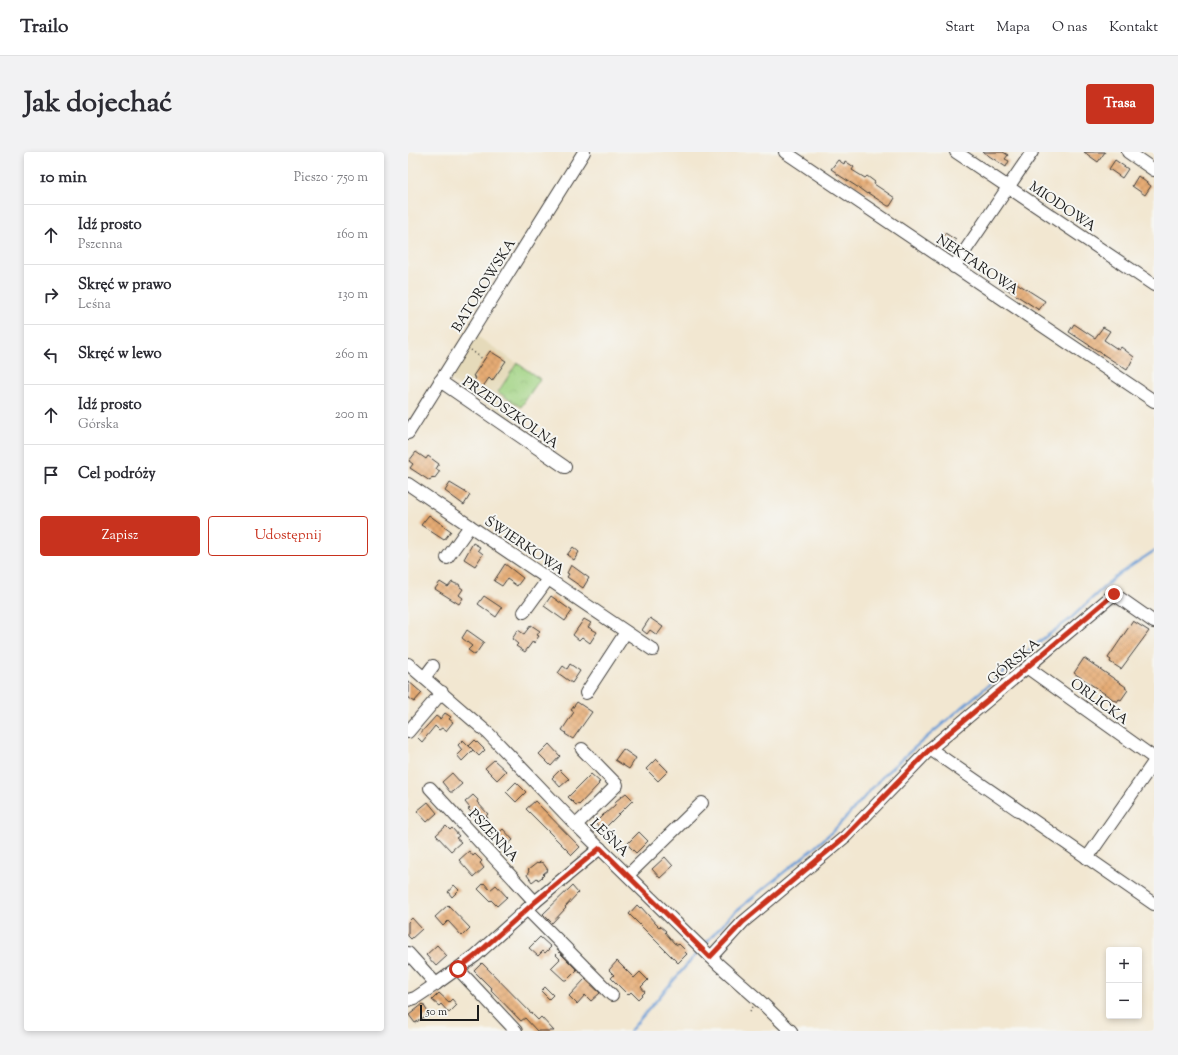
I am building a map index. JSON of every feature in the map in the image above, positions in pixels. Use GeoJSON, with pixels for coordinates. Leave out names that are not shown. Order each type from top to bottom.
{"type":"FeatureCollection","features":[{"type":"Feature","properties":{"kind":"street","name":"BATOROWSKA"},"geometry":{"type":"LineString","coordinates":[[408,433],[584,152]]}},
{"type":"Feature","properties":{"kind":"street","name":"NEKTAROWA"},"geometry":{"type":"LineString","coordinates":[[785,152],[1154,401]]}},
{"type":"Feature","properties":{"kind":"street","name":"MIODOWA"},"geometry":{"type":"LineString","coordinates":[[956,152],[1154,285]]}},
{"type":"Feature","properties":{"kind":"street"},"geometry":{"type":"LineString","coordinates":[[954,267],[1032,152]]}},
{"type":"Feature","properties":{"kind":"street"},"geometry":{"type":"LineString","coordinates":[[1128,152],[1154,170]]}},
{"type":"Feature","properties":{"kind":"street","name":"PRZEDSZKOLNA"},"geometry":{"type":"LineString","coordinates":[[440,381],[565,467]]}},
{"type":"Feature","properties":{"kind":"street","name":"ŚWIERKOWA"},"geometry":{"type":"LineString","coordinates":[[408,484],[653,650]]}},
{"type":"Feature","properties":{"kind":"street"},"geometry":{"type":"LineString","coordinates":[[447,558],[470,526]]}},
{"type":"Feature","properties":{"kind":"street"},"geometry":{"type":"LineString","coordinates":[[524,612],[548,579]]}},
{"type":"Feature","properties":{"kind":"street","name":"GÓRSKA"},"geometry":{"type":"LineString","coordinates":[[710,957],[743,922],[846,836],[930,749],[1114,594],[1154,622]]}},
{"type":"Feature","properties":{"kind":"street"},"geometry":{"type":"LineString","coordinates":[[586,693],[626,632]]}},
{"type":"Feature","properties":{"kind":"street","name":"LEŚNA"},"geometry":{"type":"LineString","coordinates":[[408,664],[489,734],[576,824],[710,957],[791,1031]]}},
{"type":"Feature","properties":{"kind":"street"},"geometry":{"type":"LineString","coordinates":[[424,678],[433,666]]}},
{"type":"Feature","properties":{"kind":"street","name":"ORLICKA"},"geometry":{"type":"LineString","coordinates":[[1028,668],[1154,758]]}},
{"type":"Feature","properties":{"kind":"street"},"geometry":{"type":"LineString","coordinates":[[408,732],[442,692]]}},
{"type":"Feature","properties":{"kind":"street"},"geometry":{"type":"LineString","coordinates":[[576,824],[617,785],[582,748]]}},
{"type":"Feature","properties":{"kind":"street"},"geometry":{"type":"LineString","coordinates":[[930,749],[1154,904]]}},
{"type":"Feature","properties":{"kind":"street"},"geometry":{"type":"LineString","coordinates":[[1088,858],[1154,762]]}},
{"type":"Feature","properties":{"kind":"street","name":"PSZENNA"},"geometry":{"type":"LineString","coordinates":[[430,788],[531,905],[612,995]]}},
{"type":"Feature","properties":{"kind":"street"},"geometry":{"type":"LineString","coordinates":[[628,875],[702,803]]}},
{"type":"Feature","properties":{"kind":"street"},"geometry":{"type":"LineString","coordinates":[[408,1000],[415,998],[475,956],[531,905],[600,848]]}},
{"type":"Feature","properties":{"kind":"street"},"geometry":{"type":"LineString","coordinates":[[408,953],[436,984]]}},
{"type":"Feature","properties":{"kind":"street"},"geometry":{"type":"LineString","coordinates":[[458,969],[516,1031]]}},
{"type":"Feature","properties":{"kind":"path"},"geometry":{"type":"LineString","coordinates":[[469,349],[484,360]]}},
{"type":"Feature","properties":{"kind":"shaded area"},"geometry":{"type":"Polygon","coordinates":[[[477,336],[540,379],[511,422],[450,380],[477,336]]]}},
{"type":"Feature","properties":{"kind":"green space"},"geometry":{"type":"Polygon","coordinates":[[[517,363],[540,379],[521,407],[498,392],[517,363]]]}},
{"type":"Feature","properties":{"kind":"building"},"geometry":{"type":"Polygon","coordinates":[[[983,152],[1003,152],[1008,155],[1005,159],[1009,161],[1006,167],[983,152]]]}},
{"type":"Feature","properties":{"kind":"building"},"geometry":{"type":"Polygon","coordinates":[[[1084,152],[1105,152],[1098,162],[1084,152]]]}},
{"type":"Feature","properties":{"kind":"building"},"geometry":{"type":"Polygon","coordinates":[[[838,160],[844,164],[845,161],[854,167],[852,170],[865,178],[867,176],[875,182],[874,184],[895,198],[890,206],[868,193],[867,194],[831,169],[838,160]]]}},
{"type":"Feature","properties":{"kind":"building"},"geometry":{"type":"Polygon","coordinates":[[[1115,160],[1128,169],[1122,178],[1109,169],[1115,160]]]}},
{"type":"Feature","properties":{"kind":"building"},"geometry":{"type":"Polygon","coordinates":[[[1138,176],[1151,186],[1145,195],[1132,186],[1138,176]]]}},
{"type":"Feature","properties":{"kind":"building"},"geometry":{"type":"Polygon","coordinates":[[[945,233],[956,240],[949,250],[938,243],[945,233]]]}},
{"type":"Feature","properties":{"kind":"building"},"geometry":{"type":"Polygon","coordinates":[[[1010,280],[1045,301],[1039,310],[1005,288],[1010,280]]]}},
{"type":"Feature","properties":{"kind":"building"},"geometry":{"type":"Polygon","coordinates":[[[1074,324],[1095,338],[1103,327],[1110,331],[1104,340],[1119,350],[1121,347],[1134,357],[1127,370],[1069,332],[1074,324]]]}},
{"type":"Feature","properties":{"kind":"building"},"geometry":{"type":"Polygon","coordinates":[[[490,351],[506,361],[492,381],[489,378],[482,388],[473,382],[476,378],[473,376],[490,351]]]}},
{"type":"Feature","properties":{"kind":"building"},"geometry":{"type":"Polygon","coordinates":[[[416,452],[426,459],[428,456],[439,464],[436,469],[440,471],[434,479],[432,477],[430,481],[410,468],[413,464],[409,461],[416,452]]]}},
{"type":"Feature","properties":{"kind":"building"},"geometry":{"type":"Polygon","coordinates":[[[450,483],[470,495],[464,505],[445,491],[450,483]]]}},
{"type":"Feature","properties":{"kind":"building"},"geometry":{"type":"Polygon","coordinates":[[[429,515],[451,531],[444,540],[421,525],[429,515]]]}},
{"type":"Feature","properties":{"kind":"building"},"geometry":{"type":"Polygon","coordinates":[[[473,543],[480,547],[478,550],[483,554],[475,566],[464,559],[473,543]]]}},
{"type":"Feature","properties":{"kind":"building"},"geometry":{"type":"Polygon","coordinates":[[[573,547],[579,552],[574,560],[567,555],[573,547]]]}},
{"type":"Feature","properties":{"kind":"building"},"geometry":{"type":"Polygon","coordinates":[[[505,564],[523,578],[517,586],[507,579],[502,586],[494,581],[505,564]]]}},
{"type":"Feature","properties":{"kind":"building"},"geometry":{"type":"Polygon","coordinates":[[[571,565],[589,578],[583,588],[567,577],[569,574],[567,573],[571,565]]]}},
{"type":"Feature","properties":{"kind":"building"},"geometry":{"type":"Polygon","coordinates":[[[440,582],[448,587],[452,582],[459,584],[463,589],[459,595],[463,598],[459,604],[435,589],[440,582]]]}},
{"type":"Feature","properties":{"kind":"building"},"geometry":{"type":"Polygon","coordinates":[[[484,596],[502,608],[496,617],[478,604],[484,596]]]}},
{"type":"Feature","properties":{"kind":"building"},"geometry":{"type":"Polygon","coordinates":[[[551,596],[572,611],[565,621],[544,606],[551,596]]]}},
{"type":"Feature","properties":{"kind":"building"},"geometry":{"type":"Polygon","coordinates":[[[650,618],[663,627],[657,635],[650,630],[647,634],[642,630],[650,618]]]}},
{"type":"Feature","properties":{"kind":"building"},"geometry":{"type":"Polygon","coordinates":[[[584,619],[591,623],[588,627],[597,632],[590,643],[582,637],[579,640],[573,635],[584,619]]]}},
{"type":"Feature","properties":{"kind":"building"},"geometry":{"type":"Polygon","coordinates":[[[1133,621],[1149,631],[1121,669],[1110,662],[1111,660],[1108,658],[1133,621]]]}},
{"type":"Feature","properties":{"kind":"building"},"geometry":{"type":"Polygon","coordinates":[[[531,625],[540,631],[537,635],[539,636],[534,643],[533,641],[525,652],[516,646],[518,644],[512,639],[518,630],[524,634],[531,625]]]}},
{"type":"Feature","properties":{"kind":"building"},"geometry":{"type":"Polygon","coordinates":[[[467,630],[484,642],[475,655],[468,650],[472,646],[462,638],[467,630]]]}},
{"type":"Feature","properties":{"kind":"building"},"geometry":{"type":"Polygon","coordinates":[[[1084,658],[1126,687],[1125,688],[1128,690],[1121,700],[1119,699],[1117,702],[1074,673],[1084,658]]]}},
{"type":"Feature","properties":{"kind":"building"},"geometry":{"type":"Polygon","coordinates":[[[570,664],[580,671],[572,683],[558,673],[563,666],[567,669],[570,664]]]}},
{"type":"Feature","properties":{"kind":"building"},"geometry":{"type":"Polygon","coordinates":[[[408,681],[422,693],[414,702],[408,698],[408,681]]]}},
{"type":"Feature","properties":{"kind":"building"},"geometry":{"type":"Polygon","coordinates":[[[577,702],[592,712],[573,739],[562,730],[574,712],[571,710],[577,702]]]}},
{"type":"Feature","properties":{"kind":"building"},"geometry":{"type":"Polygon","coordinates":[[[445,713],[451,717],[449,719],[453,722],[446,731],[442,728],[439,730],[435,726],[422,742],[417,737],[436,716],[440,719],[445,713]]]}},
{"type":"Feature","properties":{"kind":"building"},"geometry":{"type":"Polygon","coordinates":[[[463,740],[473,750],[462,761],[457,755],[462,750],[458,745],[463,740]]]}},
{"type":"Feature","properties":{"kind":"building"},"geometry":{"type":"Polygon","coordinates":[[[475,740],[485,750],[479,756],[469,746],[475,740]]]}},
{"type":"Feature","properties":{"kind":"building"},"geometry":{"type":"Polygon","coordinates":[[[549,744],[560,756],[551,766],[539,754],[549,744]]]}},
{"type":"Feature","properties":{"kind":"building"},"geometry":{"type":"Polygon","coordinates":[[[623,749],[636,758],[629,769],[615,760],[623,749]]]}},
{"type":"Feature","properties":{"kind":"building"},"geometry":{"type":"Polygon","coordinates":[[[656,759],[668,771],[658,781],[646,769],[656,759]]]}},
{"type":"Feature","properties":{"kind":"building"},"geometry":{"type":"Polygon","coordinates":[[[494,760],[506,771],[497,780],[485,768],[494,760]]]}},
{"type":"Feature","properties":{"kind":"building"},"geometry":{"type":"Polygon","coordinates":[[[560,770],[569,779],[560,787],[552,778],[560,770]]]}},
{"type":"Feature","properties":{"kind":"building"},"geometry":{"type":"Polygon","coordinates":[[[452,773],[462,784],[453,792],[450,792],[442,782],[452,773]]]}},
{"type":"Feature","properties":{"kind":"building"},"geometry":{"type":"Polygon","coordinates":[[[591,774],[600,782],[579,805],[576,805],[568,797],[591,774]]]}},
{"type":"Feature","properties":{"kind":"building"},"geometry":{"type":"Polygon","coordinates":[[[516,782],[526,792],[516,802],[506,792],[516,782]]]}},
{"type":"Feature","properties":{"kind":"building"},"geometry":{"type":"Polygon","coordinates":[[[626,793],[633,800],[602,831],[595,823],[615,805],[616,801],[626,793]]]}},
{"type":"Feature","properties":{"kind":"building"},"geometry":{"type":"Polygon","coordinates":[[[473,795],[488,814],[486,816],[488,818],[483,823],[481,820],[479,822],[474,817],[475,816],[468,809],[470,808],[465,802],[473,795]]]}},
{"type":"Feature","properties":{"kind":"building"},"geometry":{"type":"Polygon","coordinates":[[[535,801],[580,847],[572,855],[526,809],[535,801]]]}},
{"type":"Feature","properties":{"kind":"building"},"geometry":{"type":"Polygon","coordinates":[[[428,802],[437,813],[427,822],[417,811],[428,802]]]}},
{"type":"Feature","properties":{"kind":"building"},"geometry":{"type":"Polygon","coordinates":[[[446,826],[450,830],[452,828],[459,836],[456,838],[461,842],[451,851],[436,835],[446,826]]]}},
{"type":"Feature","properties":{"kind":"building"},"geometry":{"type":"Polygon","coordinates":[[[503,829],[513,840],[503,849],[493,838],[503,829]]]}},
{"type":"Feature","properties":{"kind":"building"},"geometry":{"type":"Polygon","coordinates":[[[639,832],[648,841],[636,853],[627,844],[639,832]]]}},
{"type":"Feature","properties":{"kind":"building"},"geometry":{"type":"Polygon","coordinates":[[[469,851],[473,856],[475,854],[482,861],[480,863],[484,868],[474,877],[459,860],[469,851]]]}},
{"type":"Feature","properties":{"kind":"building"},"geometry":{"type":"Polygon","coordinates":[[[665,857],[673,866],[660,878],[652,869],[665,857]]]}},
{"type":"Feature","properties":{"kind":"building"},"geometry":{"type":"Polygon","coordinates":[[[540,862],[543,863],[548,870],[541,878],[538,880],[537,878],[532,882],[527,875],[528,870],[540,862]]]}},
{"type":"Feature","properties":{"kind":"building"},"geometry":{"type":"Polygon","coordinates":[[[484,883],[490,890],[496,885],[507,897],[497,906],[478,889],[484,883]]]}},
{"type":"Feature","properties":{"kind":"building"},"geometry":{"type":"Polygon","coordinates":[[[454,885],[459,890],[452,897],[448,892],[454,885]]]}},
{"type":"Feature","properties":{"kind":"building"},"geometry":{"type":"Polygon","coordinates":[[[572,886],[578,893],[552,923],[543,914],[572,886]]]}},
{"type":"Feature","properties":{"kind":"building"},"geometry":{"type":"Polygon","coordinates":[[[448,905],[470,928],[462,936],[448,921],[443,926],[435,917],[448,905]]]}},
{"type":"Feature","properties":{"kind":"building"},"geometry":{"type":"Polygon","coordinates":[[[637,905],[640,908],[641,907],[659,927],[660,926],[666,931],[665,932],[674,943],[679,944],[685,950],[684,951],[687,954],[678,963],[629,914],[637,905]]]}},
{"type":"Feature","properties":{"kind":"building"},"geometry":{"type":"Polygon","coordinates":[[[412,918],[422,929],[411,939],[408,936],[408,922],[412,918]]]}},
{"type":"Feature","properties":{"kind":"building"},"geometry":{"type":"Polygon","coordinates":[[[540,937],[551,947],[545,953],[543,951],[538,956],[529,948],[540,937]]]}},
{"type":"Feature","properties":{"kind":"building"},"geometry":{"type":"Polygon","coordinates":[[[437,945],[447,956],[436,966],[426,955],[437,945]]]}},
{"type":"Feature","properties":{"kind":"building"},"geometry":{"type":"Polygon","coordinates":[[[559,952],[577,970],[567,980],[564,980],[551,968],[560,959],[556,955],[559,952]]]}},
{"type":"Feature","properties":{"kind":"building"},"geometry":{"type":"Polygon","coordinates":[[[617,961],[634,978],[640,972],[648,980],[641,987],[645,992],[638,999],[631,992],[628,995],[611,978],[614,975],[609,970],[617,961]]]}},
{"type":"Feature","properties":{"kind":"building"},"geometry":{"type":"Polygon","coordinates":[[[482,963],[538,1020],[541,1017],[554,1031],[537,1031],[525,1018],[521,1021],[474,971],[482,963]]]}},
{"type":"Feature","properties":{"kind":"building"},"geometry":{"type":"Polygon","coordinates":[[[585,979],[600,993],[591,1001],[585,995],[577,1004],[569,996],[585,979]]]}},
{"type":"Feature","properties":{"kind":"building"},"geometry":{"type":"Polygon","coordinates":[[[545,987],[553,995],[549,999],[541,991],[545,987]]]}},
{"type":"Feature","properties":{"kind":"building"},"geometry":{"type":"Polygon","coordinates":[[[439,993],[449,1002],[452,999],[457,1005],[449,1013],[441,1004],[439,1006],[432,1000],[439,993]]]}},
{"type":"Feature","properties":{"kind":"building"},"geometry":{"type":"Polygon","coordinates":[[[423,1004],[429,1014],[415,1023],[409,1015],[423,1004]]]}},
{"type":"Feature","properties":{"kind":"waterway"},"geometry":{"type":"LineString","coordinates":[[706,943],[730,916],[834,830],[885,774],[913,749],[1044,638],[1069,620],[1116,576],[1154,551]]}},
{"type":"Feature","properties":{"kind":"waterway"},"geometry":{"type":"LineString","coordinates":[[630,1031],[698,952]]}},
{"type":"Feature","properties":{"kind":"route"},"geometry":{"type":"LineString","coordinates":[[458,969],[600,848],[710,957],[743,922],[846,836],[930,749],[1114,594]]}}]}
